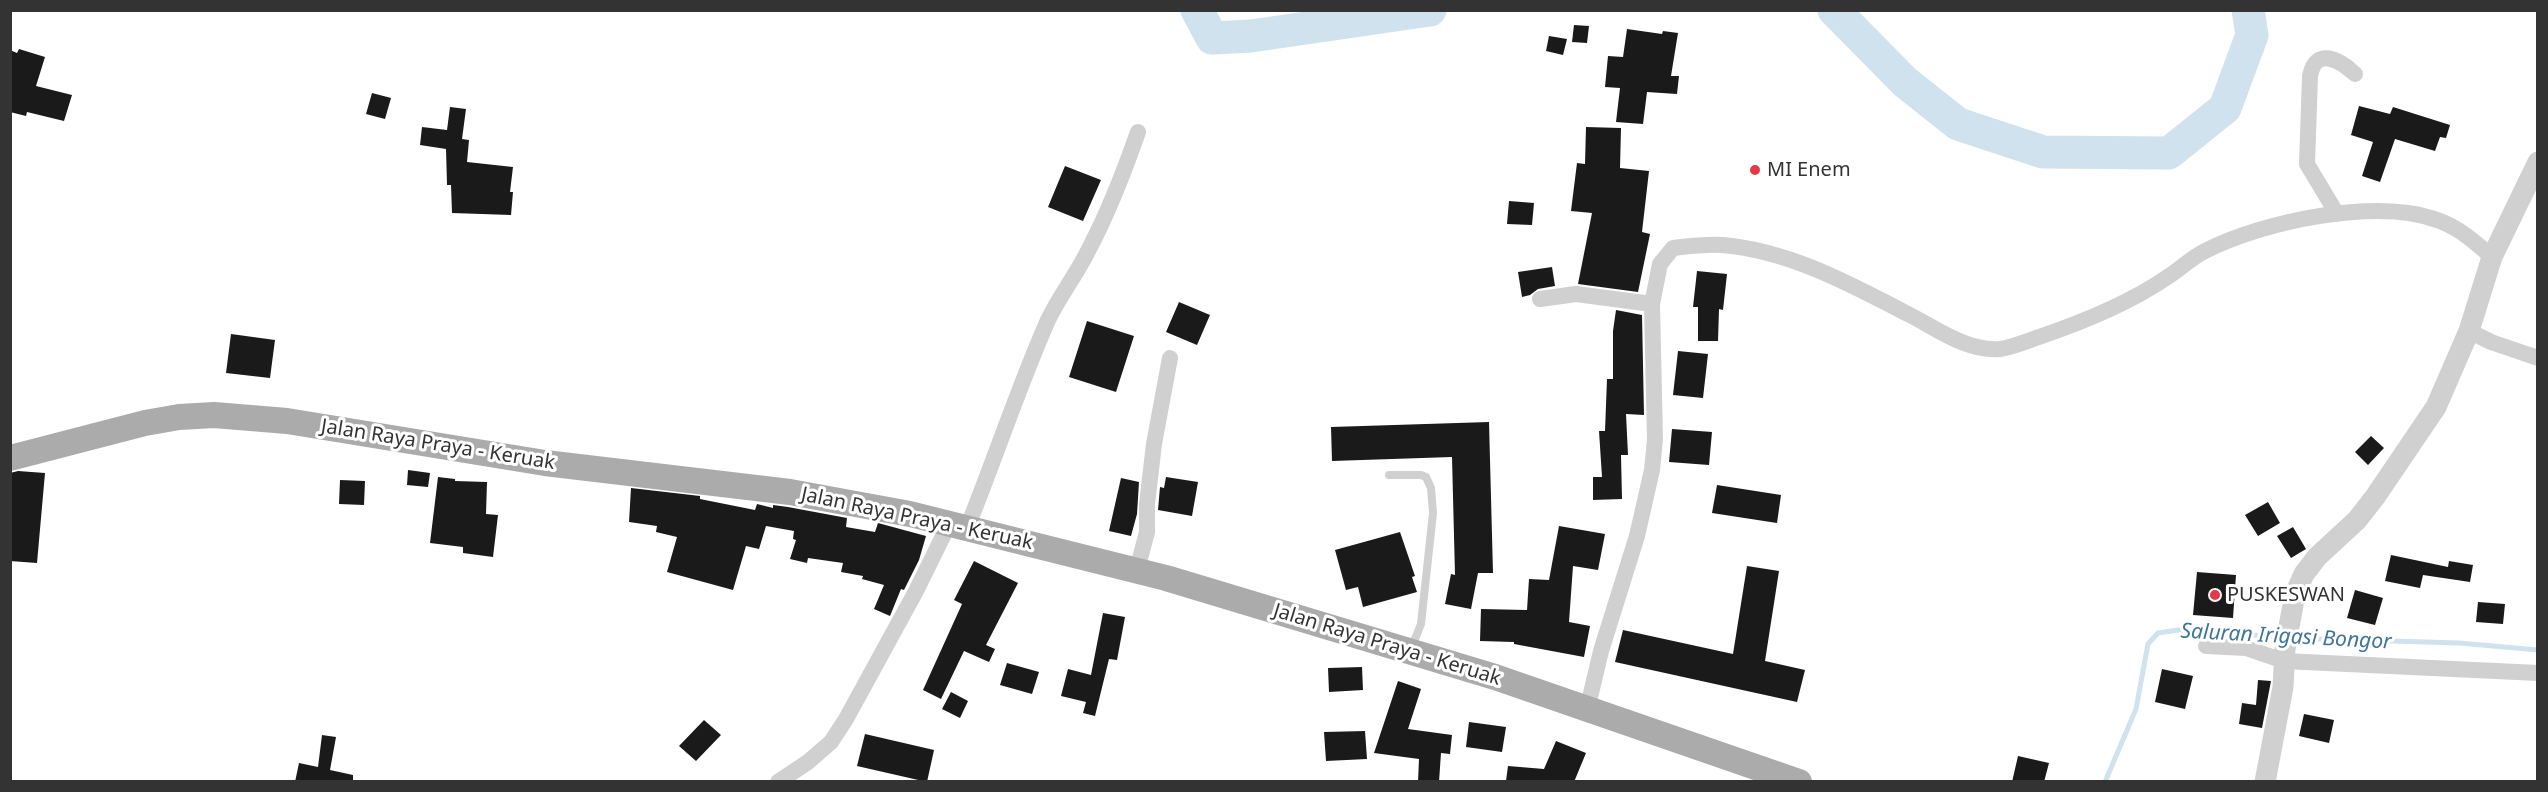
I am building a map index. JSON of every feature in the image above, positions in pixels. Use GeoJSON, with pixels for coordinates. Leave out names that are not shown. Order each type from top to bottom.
{"type":"FeatureCollection","features":[{"type":"Feature","properties":{"kind":"main road","name":"Jalan Raya Praya - Keruak"},"geometry":{"type":"LineString","coordinates":[[10,458],[145,423],[179,417],[214,415],[286,421],[545,463],[790,492],[910,514],[1137,570],[1228,596],[1495,678],[1799,782]]}},
{"type":"Feature","properties":{"kind":"street"},"geometry":{"type":"LineString","coordinates":[[2337,214],[2307,164],[2310,76],[2312,67],[2320,59],[2332,58],[2355,74]]}},
{"type":"Feature","properties":{"kind":"street"},"geometry":{"type":"LineString","coordinates":[[778,782],[808,762],[831,742],[911,602],[958,526],[996,455],[1024,376],[1059,300],[1089,251],[1117,192],[1138,132]]}},
{"type":"Feature","properties":{"kind":"street"},"geometry":{"type":"LineString","coordinates":[[2265,782],[2283,687],[2286,647],[2295,594],[2304,574],[2317,557],[2357,520],[2416,440],[2436,407],[2469,331],[2492,257],[2538,162]]}},
{"type":"Feature","properties":{"kind":"street"},"geometry":{"type":"LineString","coordinates":[[1587,710],[1601,651],[1637,536],[1652,470],[1655,439],[1652,304],[1660,264],[1674,248],[1723,245],[1780,255],[1848,284],[1971,346],[2000,349],[2040,337],[2096,315],[2146,290],[2204,252],[2235,239],[2279,225],[2337,214],[2398,211],[2422,215],[2455,228],[2492,257]]}},
{"type":"Feature","properties":{"kind":"street"},"geometry":{"type":"LineString","coordinates":[[1540,299],[1576,294],[1652,304]]}},
{"type":"Feature","properties":{"kind":"street"},"geometry":{"type":"LineString","coordinates":[[2469,331],[2491,342],[2538,358]]}},
{"type":"Feature","properties":{"kind":"street"},"geometry":{"type":"LineString","coordinates":[[1137,570],[1147,532],[1147,504],[1154,444],[1170,358]]}},
{"type":"Feature","properties":{"kind":"street"},"geometry":{"type":"LineString","coordinates":[[2206,646],[2286,647],[2538,673]]}},
{"type":"Feature","properties":{"kind":"lane"},"geometry":{"type":"LineString","coordinates":[[1389,475],[1426,477],[1431,488],[1433,513],[1421,624],[1409,652]]}},
{"type":"Feature","properties":{"kind":"building"},"geometry":{"type":"Polygon","coordinates":[[[1574,25],[1589,26],[1587,43],[1572,42],[1574,25]]]}},
{"type":"Feature","properties":{"kind":"building"},"geometry":{"type":"Polygon","coordinates":[[[1627,29],[1662,34],[1663,31],[1678,33],[1671,76],[1679,76],[1677,94],[1647,92],[1643,124],[1616,122],[1620,88],[1605,87],[1608,56],[1623,57],[1627,29]]]}},
{"type":"Feature","properties":{"kind":"building"},"geometry":{"type":"Polygon","coordinates":[[[1549,36],[1567,39],[1563,55],[1546,51],[1549,36]]]}},
{"type":"Feature","properties":{"kind":"building"},"geometry":{"type":"Polygon","coordinates":[[[19,49],[45,57],[36,86],[72,95],[64,121],[27,112],[26,116],[10,112],[10,50],[17,53],[19,49]]]}},
{"type":"Feature","properties":{"kind":"building"},"geometry":{"type":"Polygon","coordinates":[[[372,93],[391,98],[385,119],[366,114],[372,93]]]}},
{"type":"Feature","properties":{"kind":"building"},"geometry":{"type":"Polygon","coordinates":[[[2359,106],[2390,114],[2393,107],[2450,125],[2446,138],[2440,137],[2435,151],[2395,139],[2380,182],[2362,176],[2373,142],[2351,135],[2359,106]]]}},
{"type":"Feature","properties":{"kind":"building"},"geometry":{"type":"Polygon","coordinates":[[[450,107],[466,109],[462,139],[469,140],[467,162],[513,167],[510,192],[513,192],[511,215],[452,213],[451,185],[447,185],[446,149],[420,145],[422,127],[447,130],[450,107]]]}},
{"type":"Feature","properties":{"kind":"building"},"geometry":{"type":"Polygon","coordinates":[[[1586,127],[1621,128],[1620,168],[1649,171],[1642,232],[1650,234],[1638,292],[1578,284],[1592,213],[1571,211],[1577,163],[1585,164],[1586,127]]]}},
{"type":"Feature","properties":{"kind":"building"},"geometry":{"type":"Polygon","coordinates":[[[1065,166],[1101,180],[1083,221],[1048,207],[1065,166]]]}},
{"type":"Feature","properties":{"kind":"building"},"geometry":{"type":"Polygon","coordinates":[[[1509,201],[1534,203],[1532,225],[1507,224],[1509,201]]]}},
{"type":"Feature","properties":{"kind":"building"},"geometry":{"type":"Polygon","coordinates":[[[1552,267],[1555,286],[1538,289],[1522,297],[1518,272],[1552,267]]]}},
{"type":"Feature","properties":{"kind":"building"},"geometry":{"type":"Polygon","coordinates":[[[1697,271],[1727,274],[1723,310],[1719,309],[1718,341],[1698,341],[1698,307],[1693,307],[1697,271]]]}},
{"type":"Feature","properties":{"kind":"building"},"geometry":{"type":"Polygon","coordinates":[[[1179,302],[1210,315],[1197,345],[1166,332],[1179,302]]]}},
{"type":"Feature","properties":{"kind":"building"},"geometry":{"type":"Polygon","coordinates":[[[1616,310],[1642,315],[1644,415],[1626,414],[1628,455],[1621,455],[1622,499],[1593,500],[1593,477],[1602,477],[1599,431],[1605,431],[1607,379],[1613,379],[1613,331],[1616,310]]]}},
{"type":"Feature","properties":{"kind":"building"},"geometry":{"type":"Polygon","coordinates":[[[1087,321],[1134,336],[1116,392],[1069,377],[1087,321]]]}},
{"type":"Feature","properties":{"kind":"building"},"geometry":{"type":"Polygon","coordinates":[[[231,334],[275,340],[270,378],[226,373],[231,334]]]}},
{"type":"Feature","properties":{"kind":"building"},"geometry":{"type":"Polygon","coordinates":[[[1678,351],[1708,354],[1703,398],[1673,395],[1678,351]]]}},
{"type":"Feature","properties":{"kind":"building"},"geometry":{"type":"Polygon","coordinates":[[[1489,422],[1493,573],[1478,573],[1471,609],[1445,604],[1451,574],[1455,575],[1452,457],[1332,461],[1331,427],[1489,422]]]}},
{"type":"Feature","properties":{"kind":"building"},"geometry":{"type":"Polygon","coordinates":[[[1672,429],[1712,432],[1709,465],[1669,462],[1672,429]]]}},
{"type":"Feature","properties":{"kind":"building"},"geometry":{"type":"Polygon","coordinates":[[[2371,436],[2384,448],[2368,465],[2355,452],[2371,436]]]}},
{"type":"Feature","properties":{"kind":"building"},"geometry":{"type":"Polygon","coordinates":[[[408,470],[430,473],[428,487],[407,485],[408,470]]]}},
{"type":"Feature","properties":{"kind":"building"},"geometry":{"type":"Polygon","coordinates":[[[18,471],[45,473],[37,563],[10,561],[10,473],[18,471]]]}},
{"type":"Feature","properties":{"kind":"building"},"geometry":{"type":"Polygon","coordinates":[[[438,477],[455,479],[455,481],[487,482],[486,514],[498,515],[493,557],[463,553],[463,547],[430,543],[438,477]]]}},
{"type":"Feature","properties":{"kind":"building"},"geometry":{"type":"Polygon","coordinates":[[[1166,477],[1198,482],[1192,516],[1158,510],[1160,487],[1164,488],[1166,477]]]}},
{"type":"Feature","properties":{"kind":"building"},"geometry":{"type":"Polygon","coordinates":[[[1121,478],[1139,482],[1137,514],[1131,536],[1109,531],[1121,478]]]}},
{"type":"Feature","properties":{"kind":"building"},"geometry":{"type":"Polygon","coordinates":[[[340,480],[365,481],[364,505],[339,504],[340,480]]]}},
{"type":"Feature","properties":{"kind":"building"},"geometry":{"type":"Polygon","coordinates":[[[1717,485],[1781,495],[1777,523],[1712,513],[1717,485]]]}},
{"type":"Feature","properties":{"kind":"building"},"geometry":{"type":"Polygon","coordinates":[[[631,488],[700,496],[700,499],[755,510],[757,504],[773,508],[773,505],[788,507],[847,518],[846,527],[875,532],[878,523],[926,536],[919,560],[904,590],[901,589],[890,616],[874,609],[884,585],[862,579],[863,576],[841,572],[843,563],[808,558],[807,563],[790,559],[796,540],[793,539],[794,531],[766,526],[759,549],[746,546],[733,590],[667,572],[677,537],[656,532],[657,526],[629,522],[631,488]]]}},
{"type":"Feature","properties":{"kind":"building"},"geometry":{"type":"Polygon","coordinates":[[[2268,502],[2280,523],[2258,536],[2245,515],[2268,502]]]}},
{"type":"Feature","properties":{"kind":"building"},"geometry":{"type":"Polygon","coordinates":[[[1559,526],[1605,534],[1598,570],[1573,566],[1569,622],[1590,626],[1584,657],[1514,644],[1514,642],[1480,641],[1481,609],[1527,610],[1529,579],[1549,580],[1559,526]]]}},
{"type":"Feature","properties":{"kind":"building"},"geometry":{"type":"Polygon","coordinates":[[[2293,527],[2306,549],[2291,558],[2277,536],[2293,527]]]}},
{"type":"Feature","properties":{"kind":"building"},"geometry":{"type":"Polygon","coordinates":[[[1400,532],[1415,576],[1412,577],[1417,592],[1363,607],[1358,587],[1346,590],[1335,550],[1400,532]]]}},
{"type":"Feature","properties":{"kind":"building"},"geometry":{"type":"Polygon","coordinates":[[[2391,555],[2448,567],[2449,561],[2473,565],[2470,582],[2423,575],[2420,588],[2385,581],[2391,555]]]}},
{"type":"Feature","properties":{"kind":"building"},"geometry":{"type":"Polygon","coordinates":[[[974,561],[1018,583],[986,645],[995,649],[989,662],[964,651],[941,699],[923,690],[962,604],[954,600],[974,561]]]}},
{"type":"Feature","properties":{"kind":"building"},"geometry":{"type":"Polygon","coordinates":[[[1747,566],[1779,571],[1765,661],[1805,670],[1797,702],[1615,662],[1623,630],[1733,654],[1747,566]]]}},
{"type":"Feature","properties":{"kind":"building","name":"PUSKESWAN"},"geometry":{"type":"Polygon","coordinates":[[[2197,572],[2236,575],[2233,618],[2193,615],[2197,572]]]}},
{"type":"Feature","properties":{"kind":"building"},"geometry":{"type":"Polygon","coordinates":[[[2355,590],[2383,598],[2375,625],[2347,618],[2355,590]]]}},
{"type":"Feature","properties":{"kind":"building"},"geometry":{"type":"Polygon","coordinates":[[[2478,602],[2505,604],[2503,624],[2476,622],[2478,602]]]}},
{"type":"Feature","properties":{"kind":"building"},"geometry":{"type":"Polygon","coordinates":[[[1103,613],[1125,617],[1117,660],[1109,659],[1095,716],[1083,713],[1086,702],[1061,696],[1068,669],[1091,675],[1103,613]]]}},
{"type":"Feature","properties":{"kind":"building"},"geometry":{"type":"Polygon","coordinates":[[[1007,663],[1039,672],[1032,694],[1000,685],[1007,663]]]}},
{"type":"Feature","properties":{"kind":"building"},"geometry":{"type":"Polygon","coordinates":[[[1362,667],[1363,690],[1329,692],[1328,668],[1362,667]]]}},
{"type":"Feature","properties":{"kind":"building"},"geometry":{"type":"Polygon","coordinates":[[[2162,669],[2193,676],[2185,709],[2155,702],[2162,669]]]}},
{"type":"Feature","properties":{"kind":"building"},"geometry":{"type":"Polygon","coordinates":[[[2258,680],[2271,681],[2262,728],[2239,724],[2242,703],[2256,705],[2258,680]]]}},
{"type":"Feature","properties":{"kind":"building"},"geometry":{"type":"Polygon","coordinates":[[[1398,681],[1421,689],[1408,729],[1452,735],[1450,754],[1441,753],[1439,782],[1418,782],[1419,759],[1374,753],[1398,681]]]}},
{"type":"Feature","properties":{"kind":"building"},"geometry":{"type":"Polygon","coordinates":[[[951,692],[968,701],[960,718],[942,709],[951,692]]]}},
{"type":"Feature","properties":{"kind":"building"},"geometry":{"type":"Polygon","coordinates":[[[2304,714],[2334,720],[2329,743],[2299,736],[2304,714]]]}},
{"type":"Feature","properties":{"kind":"building"},"geometry":{"type":"Polygon","coordinates":[[[704,720],[721,735],[696,761],[679,746],[704,720]]]}},
{"type":"Feature","properties":{"kind":"building"},"geometry":{"type":"Polygon","coordinates":[[[1469,722],[1506,727],[1502,752],[1466,747],[1469,722]]]}},
{"type":"Feature","properties":{"kind":"building"},"geometry":{"type":"Polygon","coordinates":[[[1365,731],[1367,759],[1326,761],[1324,732],[1365,731]]]}},
{"type":"Feature","properties":{"kind":"building"},"geometry":{"type":"Polygon","coordinates":[[[865,734],[934,750],[927,782],[857,766],[865,734]]]}},
{"type":"Feature","properties":{"kind":"building"},"geometry":{"type":"Polygon","coordinates":[[[322,735],[336,737],[330,770],[353,775],[353,782],[295,782],[299,763],[318,767],[322,735]]]}},
{"type":"Feature","properties":{"kind":"building"},"geometry":{"type":"Polygon","coordinates":[[[1556,741],[1586,753],[1574,782],[1506,781],[1508,766],[1544,769],[1556,741]]]}},
{"type":"Feature","properties":{"kind":"building"},"geometry":{"type":"Polygon","coordinates":[[[2018,756],[2049,763],[2044,782],[2012,782],[2018,756]]]}},
{"type":"Feature","properties":{"kind":"waterway"},"geometry":{"type":"LineString","coordinates":[[1197,10],[1212,38],[1251,36],[1430,10]]}},
{"type":"Feature","properties":{"kind":"waterway"},"geometry":{"type":"LineString","coordinates":[[1834,10],[1905,82],[1958,124],[2043,152],[2169,153],[2225,108],[2252,35],[2248,10]]}},
{"type":"Feature","properties":{"kind":"waterway","name":"Saluran Irigasi Bongor"},"geometry":{"type":"LineString","coordinates":[[2105,782],[2136,709],[2148,644],[2158,633],[2178,630],[2281,637]]}},
{"type":"Feature","properties":{"kind":"waterway","name":"Saluran Irigasi Bongor"},"geometry":{"type":"LineString","coordinates":[[2291,638],[2459,643],[2538,650]]}},
{"type":"Feature","properties":{"kind":"place","name":"MI Enem"},"geometry":{"type":"Point","coordinates":[1755,170]}},
{"type":"Feature","properties":{"kind":"place","name":"PUSKESWAN"},"geometry":{"type":"Point","coordinates":[2215,595]}}]}
